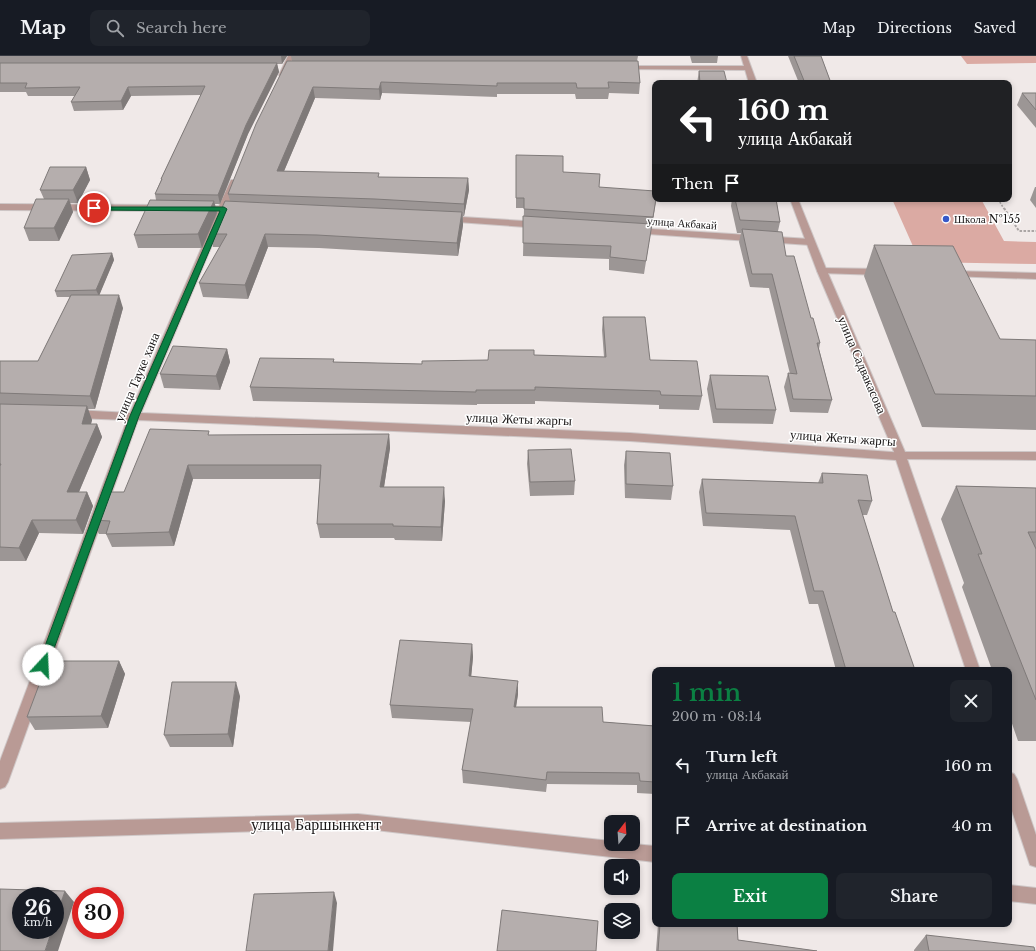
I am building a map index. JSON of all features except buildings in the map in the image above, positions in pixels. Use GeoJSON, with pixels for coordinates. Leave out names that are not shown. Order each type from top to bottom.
{"type":"FeatureCollection","features":[{"type":"Feature","properties":{"kind":"street"},"geometry":{"type":"LineString","coordinates":[[276,88],[290,56]]}},
{"type":"Feature","properties":{"kind":"street"},"geometry":{"type":"LineString","coordinates":[[744,56],[752,80]]}},
{"type":"Feature","properties":{"kind":"street"},"geometry":{"type":"LineString","coordinates":[[612,68],[748,68]]}},
{"type":"Feature","properties":{"kind":"street","name":"улица Тауке хана"},"geometry":{"type":"LineString","coordinates":[[0,782],[134,416],[224,209],[238,172]]}},
{"type":"Feature","properties":{"kind":"street","name":"улица Садвакасова"},"geometry":{"type":"LineString","coordinates":[[795,202],[822,271],[901,456],[971,667]]}},
{"type":"Feature","properties":{"kind":"street"},"geometry":{"type":"LineString","coordinates":[[0,208],[170,208]]}},
{"type":"Feature","properties":{"kind":"street"},"geometry":{"type":"LineString","coordinates":[[193,209],[246,210]]}},
{"type":"Feature","properties":{"kind":"street"},"geometry":{"type":"LineString","coordinates":[[440,219],[550,226]]}},
{"type":"Feature","properties":{"kind":"street","name":"улица Акбакай"},"geometry":{"type":"LineString","coordinates":[[629,231],[810,242]]}},
{"type":"Feature","properties":{"kind":"street"},"geometry":{"type":"LineString","coordinates":[[822,271],[894,273]]}},
{"type":"Feature","properties":{"kind":"street"},"geometry":{"type":"LineString","coordinates":[[941,274],[1036,276]]}},
{"type":"Feature","properties":{"kind":"street","name":"улица Жеты жаргы"},"geometry":{"type":"LineString","coordinates":[[63,414],[630,437],[901,456],[1036,456]]}},
{"type":"Feature","properties":{"kind":"street"},"geometry":{"type":"LineString","coordinates":[[1012,788],[1036,859]]}},
{"type":"Feature","properties":{"kind":"street","name":"улица Баршынкент"},"geometry":{"type":"LineString","coordinates":[[0,831],[358,821],[652,854]]}},
{"type":"Feature","properties":{"kind":"street"},"geometry":{"type":"LineString","coordinates":[[1012,893],[1036,896]]}},
{"type":"Feature","properties":{"kind":"path"},"geometry":{"type":"LineString","coordinates":[[1000,202],[1019,231],[1036,231]]}},
{"type":"Feature","properties":{"kind":"shaded area"},"geometry":{"type":"Polygon","coordinates":[[[961,56],[1036,56],[1036,63],[967,64],[961,56]]]}},
{"type":"Feature","properties":{"kind":"shaded area","name":"Школа №155"},"geometry":{"type":"Polygon","coordinates":[[[893,202],[983,202],[1004,241],[1036,242],[1036,264],[920,262],[893,202]]]}},
{"type":"Feature","properties":{"kind":"place","name":"Школа №155"},"geometry":{"type":"Point","coordinates":[946,219]}},
{"type":"Feature","properties":{"kind":"route"},"geometry":{"type":"LineString","coordinates":[[43,665],[134,416],[224,209],[94,208]]}}]}
